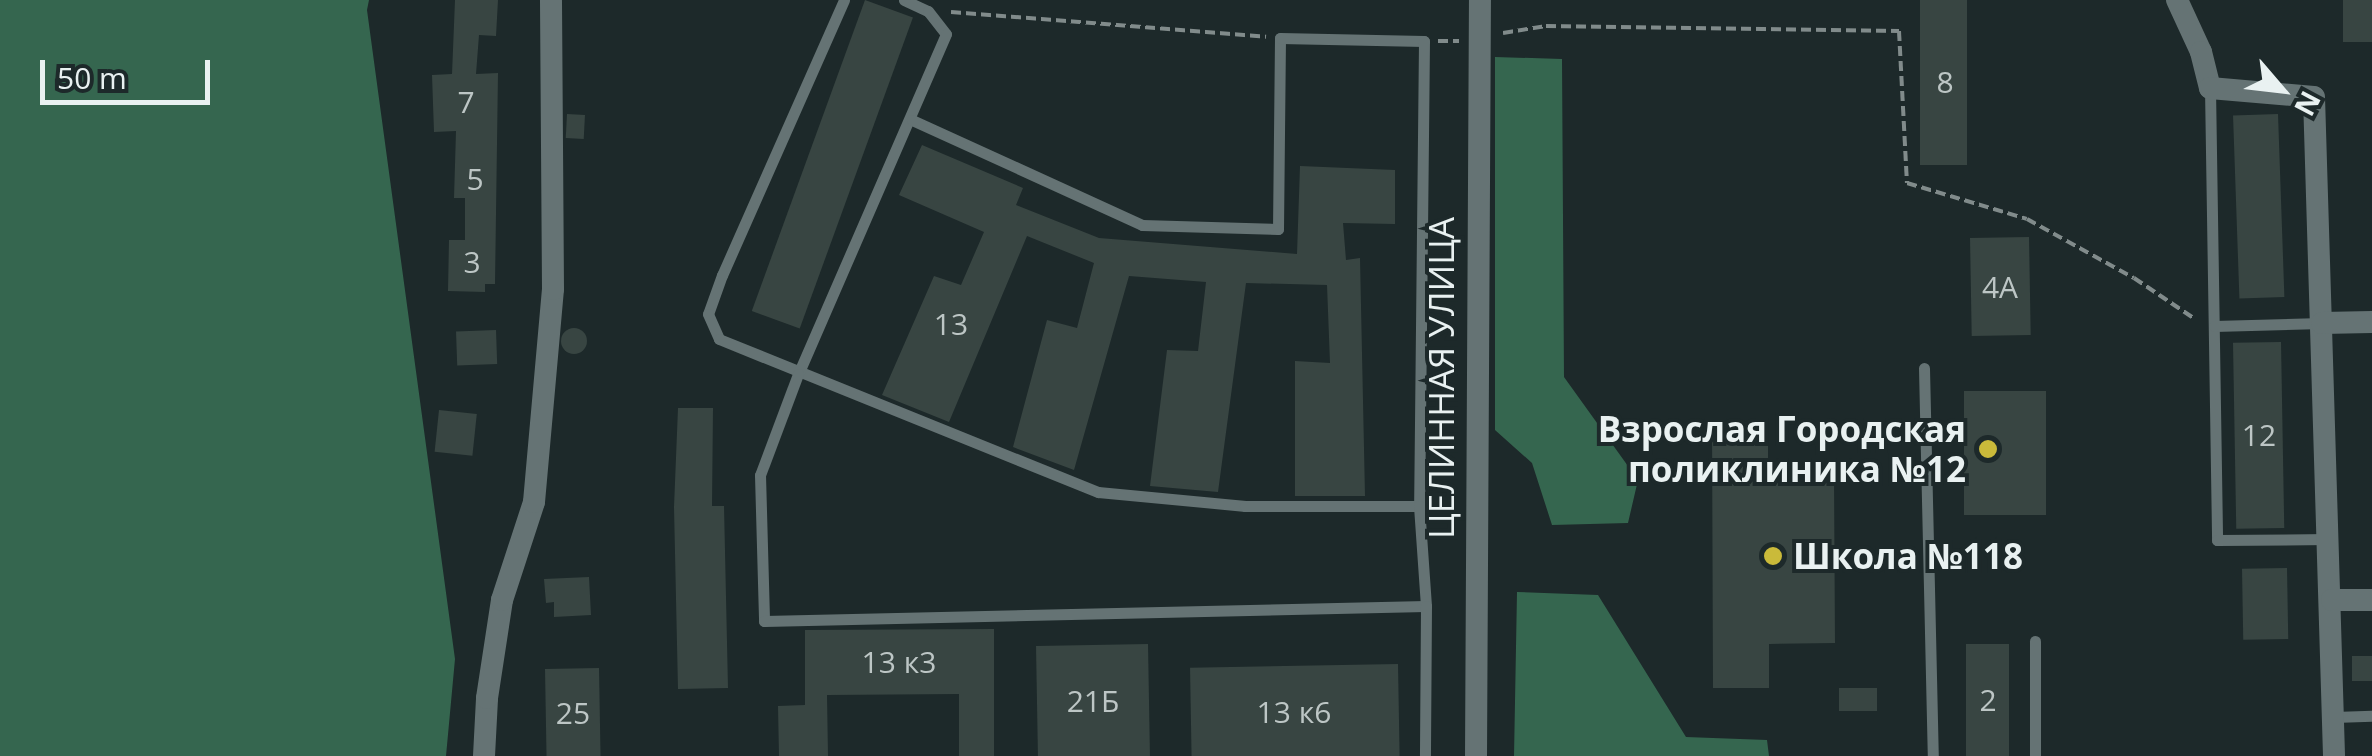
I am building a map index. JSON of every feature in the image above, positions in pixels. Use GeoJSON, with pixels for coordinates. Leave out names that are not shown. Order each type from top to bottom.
{"type":"FeatureCollection","features":[{"type":"Feature","properties":{"kind":"street"},"geometry":{"type":"LineString","coordinates":[[484,756],[487,698],[502,600],[534,502],[552,289],[552,0]]}},
{"type":"Feature","properties":{"kind":"street","name":"ЦЕЛИННАЯ УЛИЦА"},"geometry":{"type":"LineString","coordinates":[[1476,756],[1480,0]]}},
{"type":"Feature","properties":{"kind":"street"},"geometry":{"type":"LineString","coordinates":[[2176,0],[2201,52],[2210,88],[2314,97],[2334,756]]}},
{"type":"Feature","properties":{"kind":"street"},"geometry":{"type":"LineString","coordinates":[[2322,323],[2372,322]]}},
{"type":"Feature","properties":{"kind":"street"},"geometry":{"type":"LineString","coordinates":[[2332,600],[2372,600]]}},
{"type":"Feature","properties":{"kind":"lane"},"geometry":{"type":"LineString","coordinates":[[844,0],[708,314],[719,339],[1098,492],[1245,506],[1420,506]]}},
{"type":"Feature","properties":{"kind":"lane"},"geometry":{"type":"LineString","coordinates":[[904,0],[928,11],[946,34],[912,120],[798,374],[760,475],[764,621],[1426,606]]}},
{"type":"Feature","properties":{"kind":"lane"},"geometry":{"type":"LineString","coordinates":[[912,120],[1142,225],[1278,229],[1280,38],[1424,41],[1420,506],[1426,606],[1425,756]]}},
{"type":"Feature","properties":{"kind":"lane"},"geometry":{"type":"LineString","coordinates":[[2210,88],[2217,540],[2330,539]]}},
{"type":"Feature","properties":{"kind":"lane"},"geometry":{"type":"LineString","coordinates":[[2214,326],[2322,323]]}},
{"type":"Feature","properties":{"kind":"lane"},"geometry":{"type":"LineString","coordinates":[[1924,368],[1933,756]]}},
{"type":"Feature","properties":{"kind":"lane"},"geometry":{"type":"LineString","coordinates":[[2035,642],[2035,756]]}},
{"type":"Feature","properties":{"kind":"lane"},"geometry":{"type":"LineString","coordinates":[[2334,717],[2372,716]]}},
{"type":"Feature","properties":{"kind":"path"},"geometry":{"type":"LineString","coordinates":[[928,11],[1280,38]]}},
{"type":"Feature","properties":{"kind":"path"},"geometry":{"type":"LineString","coordinates":[[1424,41],[1546,26],[1899,31],[1907,183],[2027,219],[2134,278],[2189,318],[2214,326]]}},
{"type":"Feature","properties":{"kind":"green space"},"geometry":{"type":"Polygon","coordinates":[[[0,0],[369,0],[367,10],[455,659],[446,756],[0,756],[0,0]]]}},
{"type":"Feature","properties":{"kind":"green space"},"geometry":{"type":"Polygon","coordinates":[[[1495,57],[1562,59],[1564,377],[1638,480],[1628,523],[1552,525],[1532,463],[1495,430],[1495,57]]]}},
{"type":"Feature","properties":{"kind":"green space"},"geometry":{"type":"Polygon","coordinates":[[[1517,592],[1598,595],[1686,737],[1767,740],[1769,756],[1514,756],[1517,592]]]}},
{"type":"Feature","properties":{"kind":"building"},"geometry":{"type":"Polygon","coordinates":[[[455,0],[498,0],[496,36],[479,35],[476,74],[498,73],[495,284],[485,284],[485,292],[448,291],[449,240],[465,240],[465,198],[454,198],[456,131],[434,132],[432,75],[452,74],[455,0]]]}},
{"type":"Feature","properties":{"kind":"building"},"geometry":{"type":"Polygon","coordinates":[[[865,0],[913,17],[800,328],[752,311],[865,0]]]}},
{"type":"Feature","properties":{"kind":"building"},"geometry":{"type":"Polygon","coordinates":[[[1920,0],[1967,0],[1967,165],[1920,165],[1920,0]]]}},
{"type":"Feature","properties":{"kind":"building"},"geometry":{"type":"Polygon","coordinates":[[[2343,0],[2372,0],[2372,42],[2343,42],[2343,0]]]}},
{"type":"Feature","properties":{"kind":"building"},"geometry":{"type":"Polygon","coordinates":[[[567,114],[585,115],[584,139],[566,138],[567,114]]]}},
{"type":"Feature","properties":{"kind":"building"},"geometry":{"type":"Polygon","coordinates":[[[2278,114],[2284,297],[2239,298],[2233,116],[2278,114]]]}},
{"type":"Feature","properties":{"kind":"building"},"geometry":{"type":"Polygon","coordinates":[[[922,145],[1023,188],[1016,205],[1099,238],[1297,254],[1300,166],[1395,170],[1395,224],[1343,223],[1346,260],[1360,258],[1365,496],[1295,496],[1295,361],[1330,363],[1327,285],[1246,283],[1218,492],[1150,486],[1167,350],[1198,351],[1206,282],[1129,276],[1074,470],[1013,447],[1047,320],[1077,328],[1094,263],[1027,236],[949,422],[882,395],[934,276],[961,285],[984,232],[899,195],[922,145]]]}},
{"type":"Feature","properties":{"kind":"building"},"geometry":{"type":"Polygon","coordinates":[[[2029,237],[2031,335],[1972,336],[1970,238],[2029,237]]]}},
{"type":"Feature","properties":{"kind":"building"},"geometry":{"type":"Polygon","coordinates":[[[574,328],[583,332],[587,341],[583,350],[574,354],[565,350],[561,341],[565,332],[574,328]]]}},
{"type":"Feature","properties":{"kind":"building"},"geometry":{"type":"Polygon","coordinates":[[[496,330],[497,364],[457,365],[456,331],[496,330]]]}},
{"type":"Feature","properties":{"kind":"building"},"geometry":{"type":"Polygon","coordinates":[[[2281,342],[2284,528],[2236,529],[2233,343],[2281,342]]]}},
{"type":"Feature","properties":{"kind":"building","name":"Взрослая Городская поликлиника №12"},"geometry":{"type":"Polygon","coordinates":[[[1964,391],[2046,391],[2046,515],[1964,515],[1964,391]]]}},
{"type":"Feature","properties":{"kind":"building"},"geometry":{"type":"Polygon","coordinates":[[[678,408],[713,408],[712,506],[724,506],[728,688],[678,689],[674,507],[678,408]]]}},
{"type":"Feature","properties":{"kind":"building"},"geometry":{"type":"Polygon","coordinates":[[[439,410],[477,414],[472,456],[435,452],[439,410]]]}},
{"type":"Feature","properties":{"kind":"building","name":"Школа №118"},"geometry":{"type":"Polygon","coordinates":[[[1768,422],[1768,477],[1834,476],[1835,643],[1769,644],[1769,688],[1713,688],[1712,423],[1768,422]]]}},
{"type":"Feature","properties":{"kind":"building"},"geometry":{"type":"Polygon","coordinates":[[[2287,568],[2288,639],[2243,640],[2242,569],[2287,568]]]}},
{"type":"Feature","properties":{"kind":"building"},"geometry":{"type":"Polygon","coordinates":[[[589,577],[591,615],[554,617],[554,602],[546,603],[544,579],[589,577]]]}},
{"type":"Feature","properties":{"kind":"building"},"geometry":{"type":"Polygon","coordinates":[[[994,629],[994,756],[959,756],[959,694],[827,695],[828,756],[779,756],[778,706],[805,705],[805,630],[994,629]]]}},
{"type":"Feature","properties":{"kind":"building"},"geometry":{"type":"Polygon","coordinates":[[[1148,644],[1150,756],[1038,756],[1036,646],[1148,644]]]}},
{"type":"Feature","properties":{"kind":"building"},"geometry":{"type":"Polygon","coordinates":[[[1966,644],[2009,644],[2009,756],[1966,756],[1966,644]]]}},
{"type":"Feature","properties":{"kind":"building"},"geometry":{"type":"Polygon","coordinates":[[[2352,656],[2372,656],[2372,681],[2352,681],[2352,656]]]}},
{"type":"Feature","properties":{"kind":"building"},"geometry":{"type":"Polygon","coordinates":[[[1398,664],[1400,756],[1192,756],[1190,668],[1398,664]]]}},
{"type":"Feature","properties":{"kind":"building"},"geometry":{"type":"Polygon","coordinates":[[[599,668],[601,756],[547,756],[545,669],[599,668]]]}},
{"type":"Feature","properties":{"kind":"building"},"geometry":{"type":"Polygon","coordinates":[[[1839,688],[1877,688],[1877,711],[1839,711],[1839,688]]]}},
{"type":"Feature","properties":{"kind":"place","name":"Взрослая Городская поликлиника №12"},"geometry":{"type":"Point","coordinates":[1988,449]}},
{"type":"Feature","properties":{"kind":"place","name":"Школа №118"},"geometry":{"type":"Point","coordinates":[1773,556]}}]}
